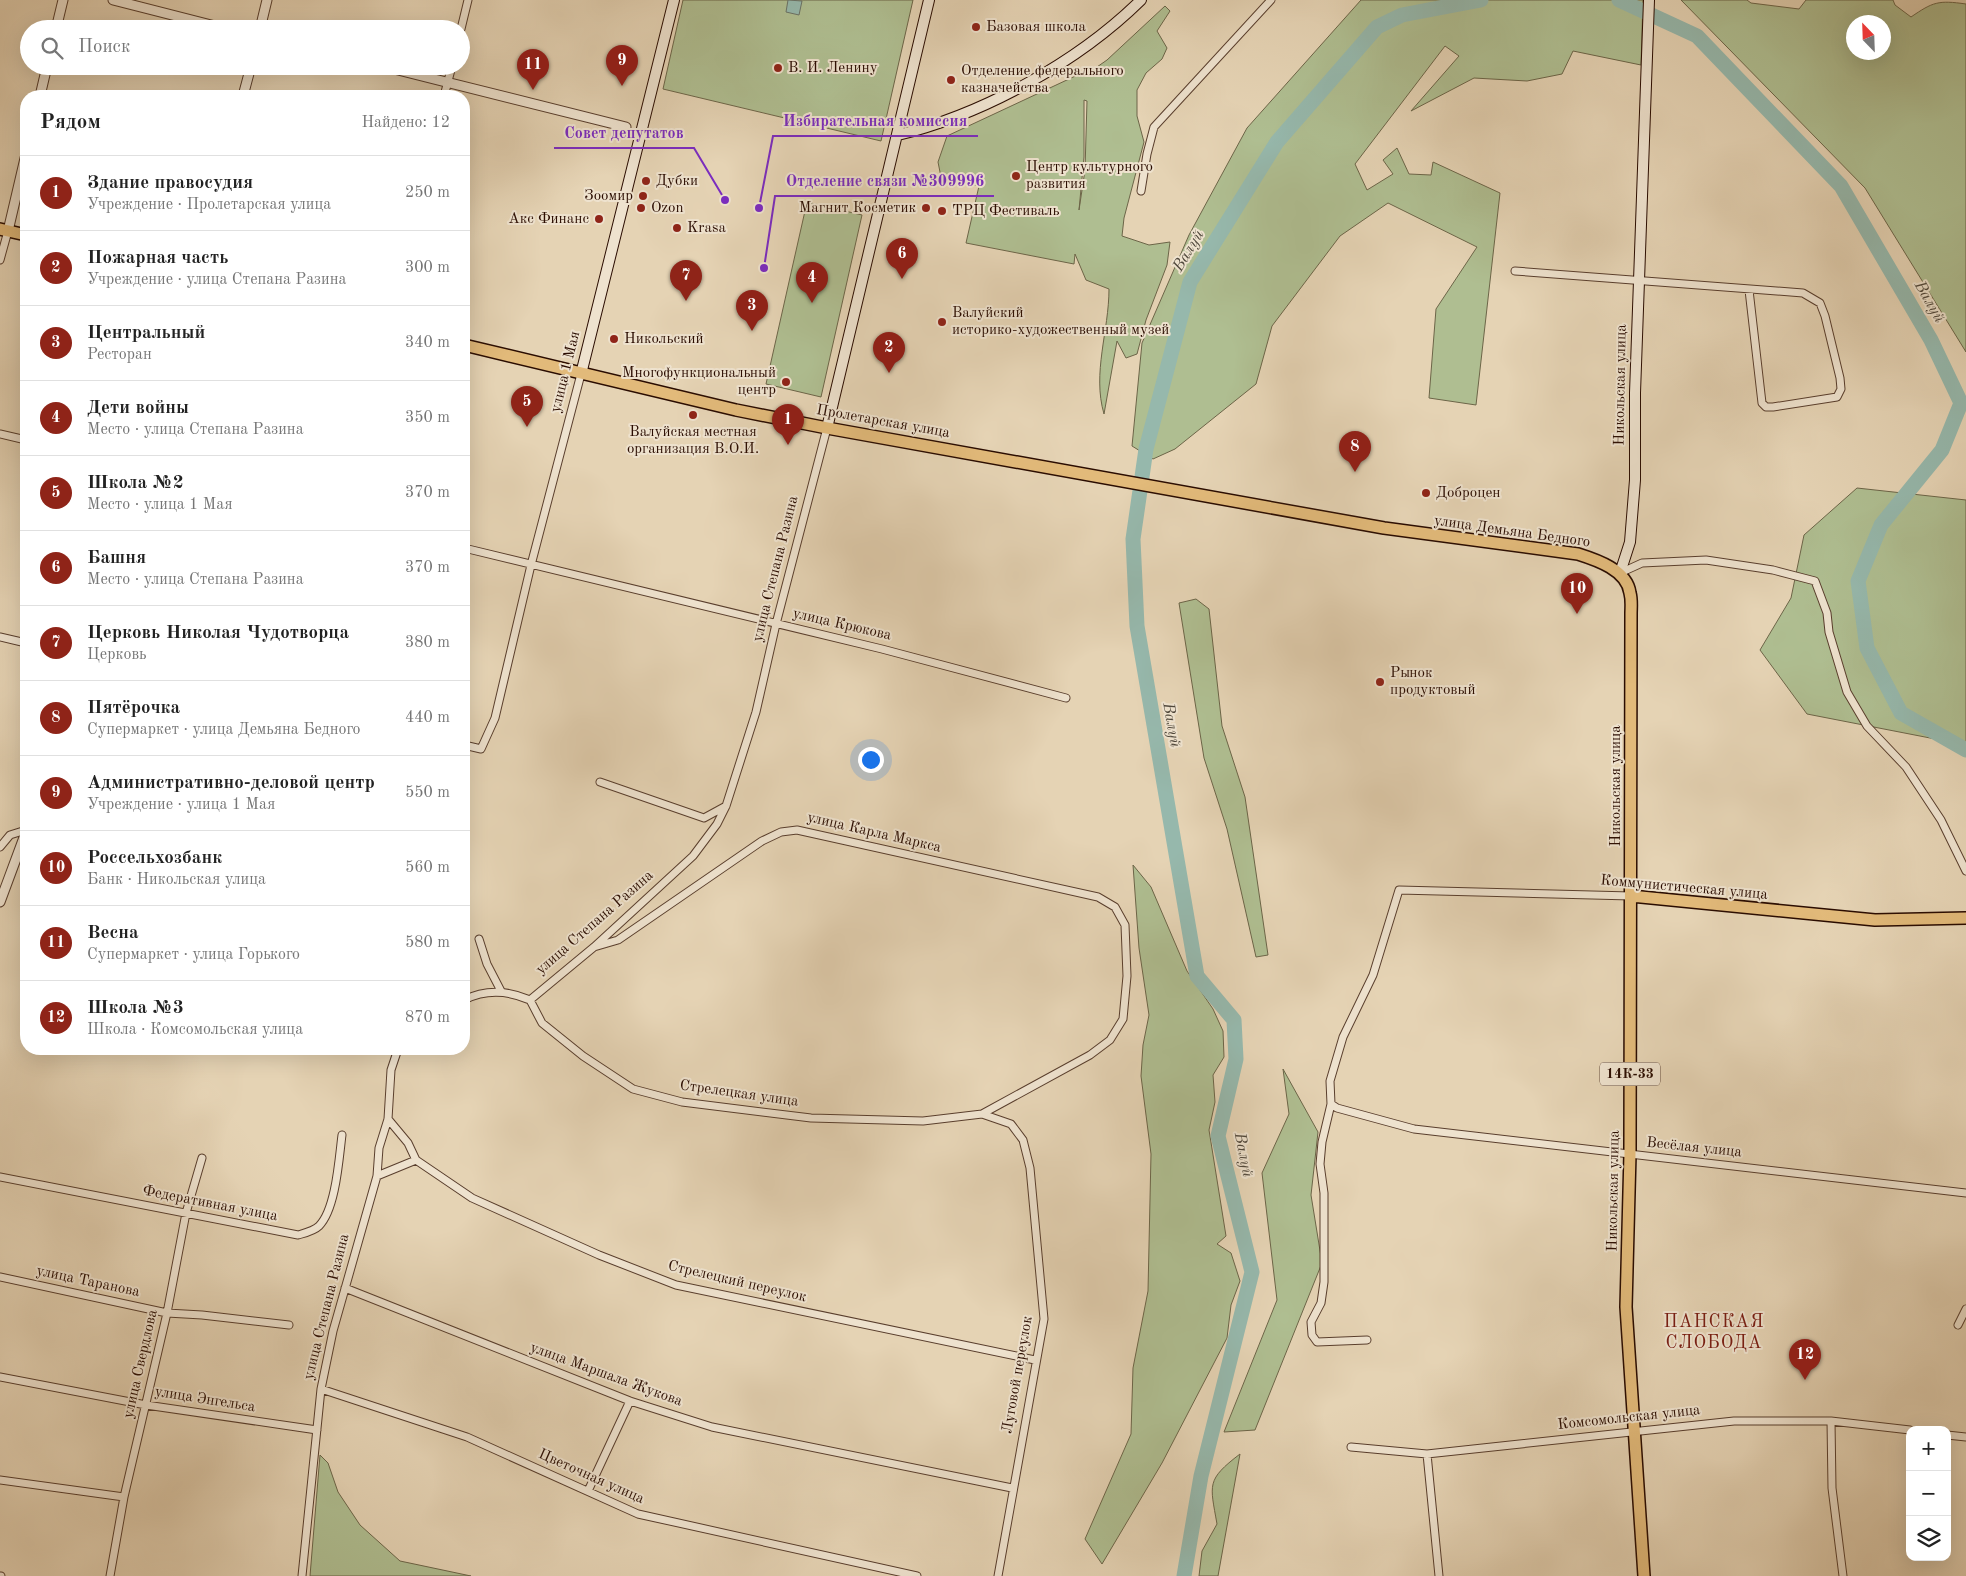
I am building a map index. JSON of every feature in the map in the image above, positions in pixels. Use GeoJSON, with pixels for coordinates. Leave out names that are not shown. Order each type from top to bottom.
{"type":"FeatureCollection","features":[{"type":"Feature","properties":{"kind":"main road","name":"улица 1 Мая"},"geometry":{"type":"LineString","coordinates":[[581,374],[674,0]]}},
{"type":"Feature","properties":{"kind":"main road","name":"улица Степана Разина"},"geometry":{"type":"LineString","coordinates":[[827,428],[898,135],[928,0]]}},
{"type":"Feature","properties":{"kind":"main road"},"geometry":{"type":"LineString","coordinates":[[898,135],[951,119],[1005,94],[1053,68],[1094,41],[1142,0]]}},
{"type":"Feature","properties":{"kind":"main road","name":"Никольская улица"},"geometry":{"type":"LineString","coordinates":[[1644,1576],[1626,1307],[1630,1154],[1630,592],[1620,573],[1630,542],[1635,480],[1635,393],[1649,0]]}},
{"type":"Feature","properties":{"kind":"main road"},"geometry":{"type":"LineString","coordinates":[[4,230],[20,234]]}},
{"type":"Feature","properties":{"kind":"main road","name":"Пролетарская улица"},"geometry":{"type":"LineString","coordinates":[[470,346],[736,410],[1200,495]]}},
{"type":"Feature","properties":{"kind":"main road","name":"улица Демьяна Бедного"},"geometry":{"type":"LineString","coordinates":[[1200,495],[1384,528],[1578,554],[1594,559],[1620,573]]}},
{"type":"Feature","properties":{"kind":"main road","name":"Коммунистическая улица"},"geometry":{"type":"LineString","coordinates":[[1631,896],[1875,920],[1966,918]]}},
{"type":"Feature","properties":{"kind":"street"},"geometry":{"type":"LineString","coordinates":[[58,20],[63,0]]}},
{"type":"Feature","properties":{"kind":"street"},"geometry":{"type":"LineString","coordinates":[[113,0],[192,20]]}},
{"type":"Feature","properties":{"kind":"street"},"geometry":{"type":"LineString","coordinates":[[262,20],[268,0]]}},
{"type":"Feature","properties":{"kind":"street"},"geometry":{"type":"LineString","coordinates":[[463,20],[468,0]]}},
{"type":"Feature","properties":{"kind":"street"},"geometry":{"type":"LineString","coordinates":[[1141,191],[1154,127],[1270,0]]}},
{"type":"Feature","properties":{"kind":"street"},"geometry":{"type":"LineString","coordinates":[[41,90],[45,75]]}},
{"type":"Feature","properties":{"kind":"street"},"geometry":{"type":"LineString","coordinates":[[244,90],[248,75]]}},
{"type":"Feature","properties":{"kind":"street"},"geometry":{"type":"LineString","coordinates":[[422,75],[626,127]]}},
{"type":"Feature","properties":{"kind":"street"},"geometry":{"type":"LineString","coordinates":[[446,90],[450,75]]}},
{"type":"Feature","properties":{"kind":"street"},"geometry":{"type":"LineString","coordinates":[[0,260],[4,230],[20,175]]}},
{"type":"Feature","properties":{"kind":"street"},"geometry":{"type":"LineString","coordinates":[[1515,271],[1803,293],[1820,303],[1840,378],[1841,389],[1837,397],[1773,407],[1766,407],[1762,403],[1749,290]]}},
{"type":"Feature","properties":{"kind":"street","name":"улица 1 Мая"},"geometry":{"type":"LineString","coordinates":[[470,746],[481,749],[495,718],[531,565],[581,374]]}},
{"type":"Feature","properties":{"kind":"street","name":"улица Степана Разина"},"geometry":{"type":"LineString","coordinates":[[530,1000],[594,947],[692,856],[716,824],[726,806],[756,712],[776,624],[827,428]]}},
{"type":"Feature","properties":{"kind":"street"},"geometry":{"type":"LineString","coordinates":[[0,434],[20,439]]}},
{"type":"Feature","properties":{"kind":"street","name":"улица Крюкова"},"geometry":{"type":"LineString","coordinates":[[470,550],[882,649],[1066,698]]}},
{"type":"Feature","properties":{"kind":"street"},"geometry":{"type":"LineString","coordinates":[[1620,573],[1642,563],[1706,560],[1773,570],[1815,580],[1828,613],[1829,632],[1845,686],[1867,726],[1906,767],[1941,820],[1966,871]]}},
{"type":"Feature","properties":{"kind":"street"},"geometry":{"type":"LineString","coordinates":[[0,637],[20,642]]}},
{"type":"Feature","properties":{"kind":"street"},"geometry":{"type":"LineString","coordinates":[[600,782],[704,818],[726,806]]}},
{"type":"Feature","properties":{"kind":"street","name":"улица Карла Маркса"},"geometry":{"type":"LineString","coordinates":[[594,947],[618,940],[762,841],[781,832],[796,830],[1098,897],[1115,906],[1125,925],[1126,976],[1123,1019],[1110,1040],[1090,1054],[982,1114]]}},
{"type":"Feature","properties":{"kind":"street"},"geometry":{"type":"LineString","coordinates":[[0,847],[10,835],[20,832]]}},
{"type":"Feature","properties":{"kind":"street"},"geometry":{"type":"LineString","coordinates":[[0,902],[20,847]]}},
{"type":"Feature","properties":{"kind":"street","name":"Коммунистическая улица"},"geometry":{"type":"LineString","coordinates":[[1331,1104],[1330,1081],[1342,1037],[1373,975],[1399,890],[1631,896]]}},
{"type":"Feature","properties":{"kind":"street"},"geometry":{"type":"LineString","coordinates":[[479,939],[501,991]]}},
{"type":"Feature","properties":{"kind":"street"},"geometry":{"type":"LineString","coordinates":[[470,997],[501,991],[515,993],[530,1000]]}},
{"type":"Feature","properties":{"kind":"street","name":"Стрелецкая улица"},"geometry":{"type":"LineString","coordinates":[[530,1000],[542,1024],[583,1056],[633,1089],[682,1102],[811,1118],[923,1121],[982,1114]]}},
{"type":"Feature","properties":{"kind":"street","name":"улица Степана Разина"},"geometry":{"type":"LineString","coordinates":[[302,1576],[321,1389],[333,1331],[377,1176],[379,1148],[388,1119],[391,1070],[396,1055]]}},
{"type":"Feature","properties":{"kind":"street"},"geometry":{"type":"LineString","coordinates":[[1331,1104],[1322,1142],[1320,1164],[1324,1193],[1324,1282],[1321,1303],[1311,1322],[1312,1335],[1317,1342],[1367,1340]]}},
{"type":"Feature","properties":{"kind":"street","name":"Весёлая улица"},"geometry":{"type":"LineString","coordinates":[[1331,1104],[1337,1108],[1414,1129],[1966,1193]]}},
{"type":"Feature","properties":{"kind":"street","name":"Луговой переулок"},"geometry":{"type":"LineString","coordinates":[[982,1114],[1011,1124],[1023,1140],[1030,1168],[1044,1319],[1012,1488],[998,1576]]}},
{"type":"Feature","properties":{"kind":"street","name":"Стрелецкий переулок"},"geometry":{"type":"LineString","coordinates":[[388,1119],[408,1143],[416,1160],[472,1198],[599,1255],[676,1285],[1035,1360]]}},
{"type":"Feature","properties":{"kind":"street","name":"Федеративная улица"},"geometry":{"type":"LineString","coordinates":[[0,1176],[298,1234],[313,1230],[324,1219],[337,1182],[342,1135]]}},
{"type":"Feature","properties":{"kind":"street","name":"улица Свердлова"},"geometry":{"type":"LineString","coordinates":[[110,1576],[124,1497],[146,1405],[186,1213],[202,1158]]}},
{"type":"Feature","properties":{"kind":"street"},"geometry":{"type":"LineString","coordinates":[[377,1176],[416,1160]]}},
{"type":"Feature","properties":{"kind":"street","name":"улица Таранова"},"geometry":{"type":"LineString","coordinates":[[0,1277],[166,1313],[202,1315],[289,1325]]}},
{"type":"Feature","properties":{"kind":"street","name":"улица Маршала Жукова"},"geometry":{"type":"LineString","coordinates":[[345,1288],[630,1401],[712,1427],[1012,1488]]}},
{"type":"Feature","properties":{"kind":"street"},"geometry":{"type":"LineString","coordinates":[[1958,1325],[1966,1309]]}},
{"type":"Feature","properties":{"kind":"street","name":"улица Энгельса"},"geometry":{"type":"LineString","coordinates":[[0,1378],[146,1405],[318,1430]]}},
{"type":"Feature","properties":{"kind":"street","name":"Цветочная улица"},"geometry":{"type":"LineString","coordinates":[[321,1389],[467,1437],[638,1514],[917,1576]]}},
{"type":"Feature","properties":{"kind":"street"},"geometry":{"type":"LineString","coordinates":[[588,1490],[630,1401]]}},
{"type":"Feature","properties":{"kind":"street","name":"Комсомольская улица"},"geometry":{"type":"LineString","coordinates":[[1351,1447],[1426,1454],[1633,1430],[1734,1421],[1831,1421],[1906,1430]]}},
{"type":"Feature","properties":{"kind":"street"},"geometry":{"type":"LineString","coordinates":[[1831,1421],[1832,1488],[1843,1576]]}},
{"type":"Feature","properties":{"kind":"street"},"geometry":{"type":"LineString","coordinates":[[1951,1435],[1966,1437]]}},
{"type":"Feature","properties":{"kind":"street"},"geometry":{"type":"LineString","coordinates":[[1426,1454],[1439,1576]]}},
{"type":"Feature","properties":{"kind":"street"},"geometry":{"type":"LineString","coordinates":[[0,1480],[124,1497]]}},
{"type":"Feature","properties":{"kind":"green space"},"geometry":{"type":"Polygon","coordinates":[[[683,0],[913,0],[881,141],[663,89],[683,0]]]}},
{"type":"Feature","properties":{"kind":"green space"},"geometry":{"type":"Polygon","coordinates":[[[1361,0],[1643,0],[1641,65],[1573,51],[1562,74],[1527,81],[1474,78],[1411,111],[1459,56],[1445,46],[1355,164],[1367,190],[1393,174],[1383,160],[1397,148],[1409,174],[1431,175],[1433,162],[1500,193],[1476,405],[1429,398],[1436,309],[1477,247],[1388,203],[1340,236],[1272,326],[1256,384],[1175,449],[1153,459],[1132,446],[1142,343],[1189,235],[1247,128],[1361,0]]]}},
{"type":"Feature","properties":{"kind":"green space"},"geometry":{"type":"Polygon","coordinates":[[[1681,0],[1747,0],[1751,3],[1799,9],[1806,0],[1893,0],[1895,5],[1911,17],[1936,3],[1966,4],[1966,352],[1865,188],[1681,0]]]}},
{"type":"Feature","properties":{"kind":"green space"},"geometry":{"type":"Polygon","coordinates":[[[1165,6],[1170,11],[1157,31],[1167,48],[1162,59],[1146,73],[1137,90],[1137,116],[1144,142],[1124,218],[1122,236],[1149,245],[1170,242],[1167,265],[1146,320],[1137,354],[1126,358],[1117,341],[1104,414],[1101,399],[1100,368],[1109,289],[1086,280],[1075,254],[1074,264],[966,243],[979,186],[941,177],[938,162],[947,136],[1084,72],[1084,76],[1107,60],[1165,6]],[[1084,100],[1084,157],[1079,210],[1085,170],[1087,101],[1084,100]]]}},
{"type":"Feature","properties":{"kind":"green space"},"geometry":{"type":"Polygon","coordinates":[[[807,202],[862,215],[821,397],[766,384],[807,202]]]}},
{"type":"Feature","properties":{"kind":"green space"},"geometry":{"type":"Polygon","coordinates":[[[1857,488],[1966,500],[1966,745],[1807,714],[1760,650],[1791,598],[1804,535],[1857,488]]]}},
{"type":"Feature","properties":{"kind":"green space"},"geometry":{"type":"Polygon","coordinates":[[[1196,599],[1209,609],[1222,726],[1245,797],[1268,955],[1256,957],[1227,829],[1204,758],[1179,603],[1196,599]]]}},
{"type":"Feature","properties":{"kind":"green space"},"geometry":{"type":"Polygon","coordinates":[[[1133,865],[1151,887],[1187,971],[1213,1009],[1223,1031],[1224,1057],[1213,1075],[1215,1102],[1209,1130],[1226,1236],[1217,1244],[1231,1253],[1240,1281],[1231,1305],[1227,1338],[1162,1463],[1102,1564],[1085,1539],[1131,1434],[1133,1368],[1148,1291],[1151,1154],[1141,1076],[1143,1045],[1149,1015],[1139,948],[1133,865]]]}},
{"type":"Feature","properties":{"kind":"green space"},"geometry":{"type":"Polygon","coordinates":[[[1283,1069],[1318,1132],[1311,1195],[1322,1263],[1255,1430],[1224,1432],[1277,1300],[1262,1173],[1289,1114],[1283,1069]]]}},
{"type":"Feature","properties":{"kind":"green space"},"geometry":{"type":"Polygon","coordinates":[[[1240,1454],[1218,1576],[1199,1576],[1202,1551],[1217,1524],[1212,1491],[1213,1484],[1221,1470],[1240,1454]]]}},
{"type":"Feature","properties":{"kind":"green space"},"geometry":{"type":"Polygon","coordinates":[[[320,1455],[328,1463],[338,1492],[360,1525],[400,1561],[471,1576],[310,1576],[320,1455]]]}},
{"type":"Feature","properties":{"kind":"water"},"geometry":{"type":"Polygon","coordinates":[[[788,0],[802,1],[799,15],[786,12],[788,0]]]}},
{"type":"Feature","properties":{"kind":"waterway","name":"Валуй"},"geometry":{"type":"LineString","coordinates":[[1184,1576],[1201,1476],[1252,1272],[1218,1136],[1236,1059],[1234,1020],[1197,976],[1137,626],[1133,539],[1146,449],[1190,282],[1277,142],[1377,27],[1402,15],[1481,0]]}},
{"type":"Feature","properties":{"kind":"waterway","name":"Валуй"},"geometry":{"type":"LineString","coordinates":[[1619,0],[1697,36],[1841,186],[1931,340],[1961,403],[1942,450],[1881,525],[1858,581],[1867,648],[1901,713],[1966,750]]}},
{"type":"Feature","properties":{"kind":"place","name":"Базовая школа"},"geometry":{"type":"Point","coordinates":[976,27]}},
{"type":"Feature","properties":{"kind":"place","name":"В. И. Ленину"},"geometry":{"type":"Point","coordinates":[778,68]}},
{"type":"Feature","properties":{"kind":"place","name":"Отделение федерального казначейства"},"geometry":{"type":"Point","coordinates":[951,80]}},
{"type":"Feature","properties":{"kind":"place","name":"Административно-деловой центр"},"geometry":{"type":"Point","coordinates":[622,86]}},
{"type":"Feature","properties":{"kind":"place","name":"Весна"},"geometry":{"type":"Point","coordinates":[533,90]}},
{"type":"Feature","properties":{"kind":"place","name":"Центр культурного развития"},"geometry":{"type":"Point","coordinates":[1016,176]}},
{"type":"Feature","properties":{"kind":"place","name":"Дубки"},"geometry":{"type":"Point","coordinates":[646,181]}},
{"type":"Feature","properties":{"kind":"place","name":"Зоомир"},"geometry":{"type":"Point","coordinates":[643,196]}},
{"type":"Feature","properties":{"kind":"place","name":"Совет депутатов"},"geometry":{"type":"Point","coordinates":[725,200]}},
{"type":"Feature","properties":{"kind":"place","name":"Ozon"},"geometry":{"type":"Point","coordinates":[641,208]}},
{"type":"Feature","properties":{"kind":"place","name":"Избирательная комиссия"},"geometry":{"type":"Point","coordinates":[759,208]}},
{"type":"Feature","properties":{"kind":"place","name":"Магнит Косметик"},"geometry":{"type":"Point","coordinates":[926,208]}},
{"type":"Feature","properties":{"kind":"place","name":"ТРЦ Фестиваль"},"geometry":{"type":"Point","coordinates":[942,211]}},
{"type":"Feature","properties":{"kind":"place","name":"Акс Финанс"},"geometry":{"type":"Point","coordinates":[599,219]}},
{"type":"Feature","properties":{"kind":"place","name":"Krasa"},"geometry":{"type":"Point","coordinates":[677,228]}},
{"type":"Feature","properties":{"kind":"place","name":"Отделение связи №309996"},"geometry":{"type":"Point","coordinates":[764,268]}},
{"type":"Feature","properties":{"kind":"place","name":"Башня"},"geometry":{"type":"Point","coordinates":[902,279]}},
{"type":"Feature","properties":{"kind":"place","name":"Церковь Николая Чудотворца"},"geometry":{"type":"Point","coordinates":[686,301]}},
{"type":"Feature","properties":{"kind":"place","name":"Дети войны"},"geometry":{"type":"Point","coordinates":[812,303]}},
{"type":"Feature","properties":{"kind":"place","name":"Валуйский историко-художественный музей"},"geometry":{"type":"Point","coordinates":[942,322]}},
{"type":"Feature","properties":{"kind":"place","name":"Центральный"},"geometry":{"type":"Point","coordinates":[752,331]}},
{"type":"Feature","properties":{"kind":"place","name":"Никольский"},"geometry":{"type":"Point","coordinates":[614,339]}},
{"type":"Feature","properties":{"kind":"place","name":"Пожарная часть"},"geometry":{"type":"Point","coordinates":[889,373]}},
{"type":"Feature","properties":{"kind":"place","name":"Многофункциональный центр"},"geometry":{"type":"Point","coordinates":[786,382]}},
{"type":"Feature","properties":{"kind":"place","name":"Валуйская местная организация В.О.И."},"geometry":{"type":"Point","coordinates":[693,415]}},
{"type":"Feature","properties":{"kind":"place","name":"Школа №2"},"geometry":{"type":"Point","coordinates":[527,427]}},
{"type":"Feature","properties":{"kind":"place","name":"Здание правосудия"},"geometry":{"type":"Point","coordinates":[788,445]}},
{"type":"Feature","properties":{"kind":"place","name":"Пятёрочка"},"geometry":{"type":"Point","coordinates":[1355,472]}},
{"type":"Feature","properties":{"kind":"place","name":"Доброцен"},"geometry":{"type":"Point","coordinates":[1426,493]}},
{"type":"Feature","properties":{"kind":"place","name":"Россельхозбанк"},"geometry":{"type":"Point","coordinates":[1577,614]}},
{"type":"Feature","properties":{"kind":"place","name":"Рынок продуктовый"},"geometry":{"type":"Point","coordinates":[1380,682]}},
{"type":"Feature","properties":{"kind":"place","name":"Школа №3"},"geometry":{"type":"Point","coordinates":[1805,1380]}},
{"type":"Feature","properties":{"kind":"district","name":"ПАНСКАЯ СЛОБОДА"},"geometry":{"type":"Point","coordinates":[1714,1332]}}]}
